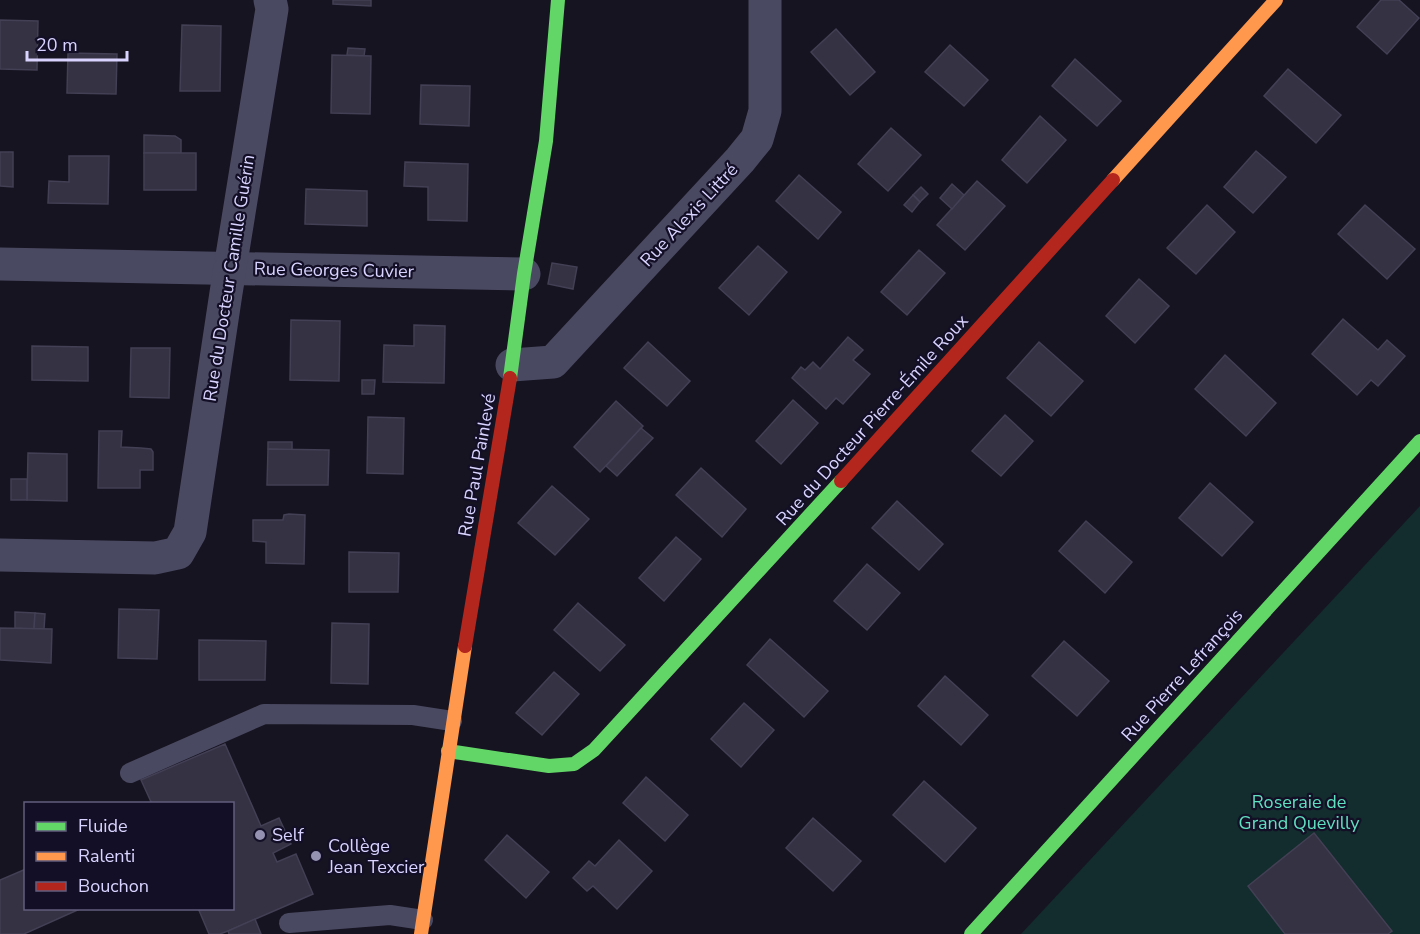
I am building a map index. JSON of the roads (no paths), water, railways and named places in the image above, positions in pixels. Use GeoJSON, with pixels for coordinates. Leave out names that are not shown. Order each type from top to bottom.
{"type":"FeatureCollection","features":[{"type":"Feature","properties":{"kind":"street","name":"Rue du Docteur Camille Guérin"},"geometry":{"type":"LineString","coordinates":[[0,555],[154,558],[178,554],[190,531],[272,9],[270,0]]}},
{"type":"Feature","properties":{"kind":"street","name":"Rue Paul Painlevé"},"geometry":{"type":"LineString","coordinates":[[422,927],[452,721],[512,365],[546,141],[558,0]]}},
{"type":"Feature","properties":{"kind":"street","name":"Rue Alexis Littré"},"geometry":{"type":"LineString","coordinates":[[512,365],[553,362],[757,139],[765,111],[765,0]]}},
{"type":"Feature","properties":{"kind":"street","name":"Rue du Docteur Pierre-Émile Roux"},"geometry":{"type":"LineString","coordinates":[[448,751],[549,766],[574,764],[594,750],[888,430],[1268,3]]}},
{"type":"Feature","properties":{"kind":"street","name":"Rue Georges Cuvier"},"geometry":{"type":"LineString","coordinates":[[0,264],[524,274]]}},
{"type":"Feature","properties":{"kind":"street","name":"Rue Pierre Lefrançois"},"geometry":{"type":"LineString","coordinates":[[971,934],[1420,441]]}},
{"type":"Feature","properties":{"kind":"lane"},"geometry":{"type":"LineString","coordinates":[[130,773],[264,714],[413,715],[452,721]]}},
{"type":"Feature","properties":{"kind":"lane"},"geometry":{"type":"LineString","coordinates":[[289,923],[390,915],[422,927]]}},
{"type":"Feature","properties":{"kind":"place","name":"Self"},"geometry":{"type":"Point","coordinates":[260,835]}},
{"type":"Feature","properties":{"kind":"place","name":"Collège Jean Texcier"},"geometry":{"type":"Point","coordinates":[316,856]}},
{"type":"Feature","properties":{"kind":"park label","name":"Roseraie de Grand Quevilly"},"geometry":{"type":"Point","coordinates":[1299,812]}}]}
